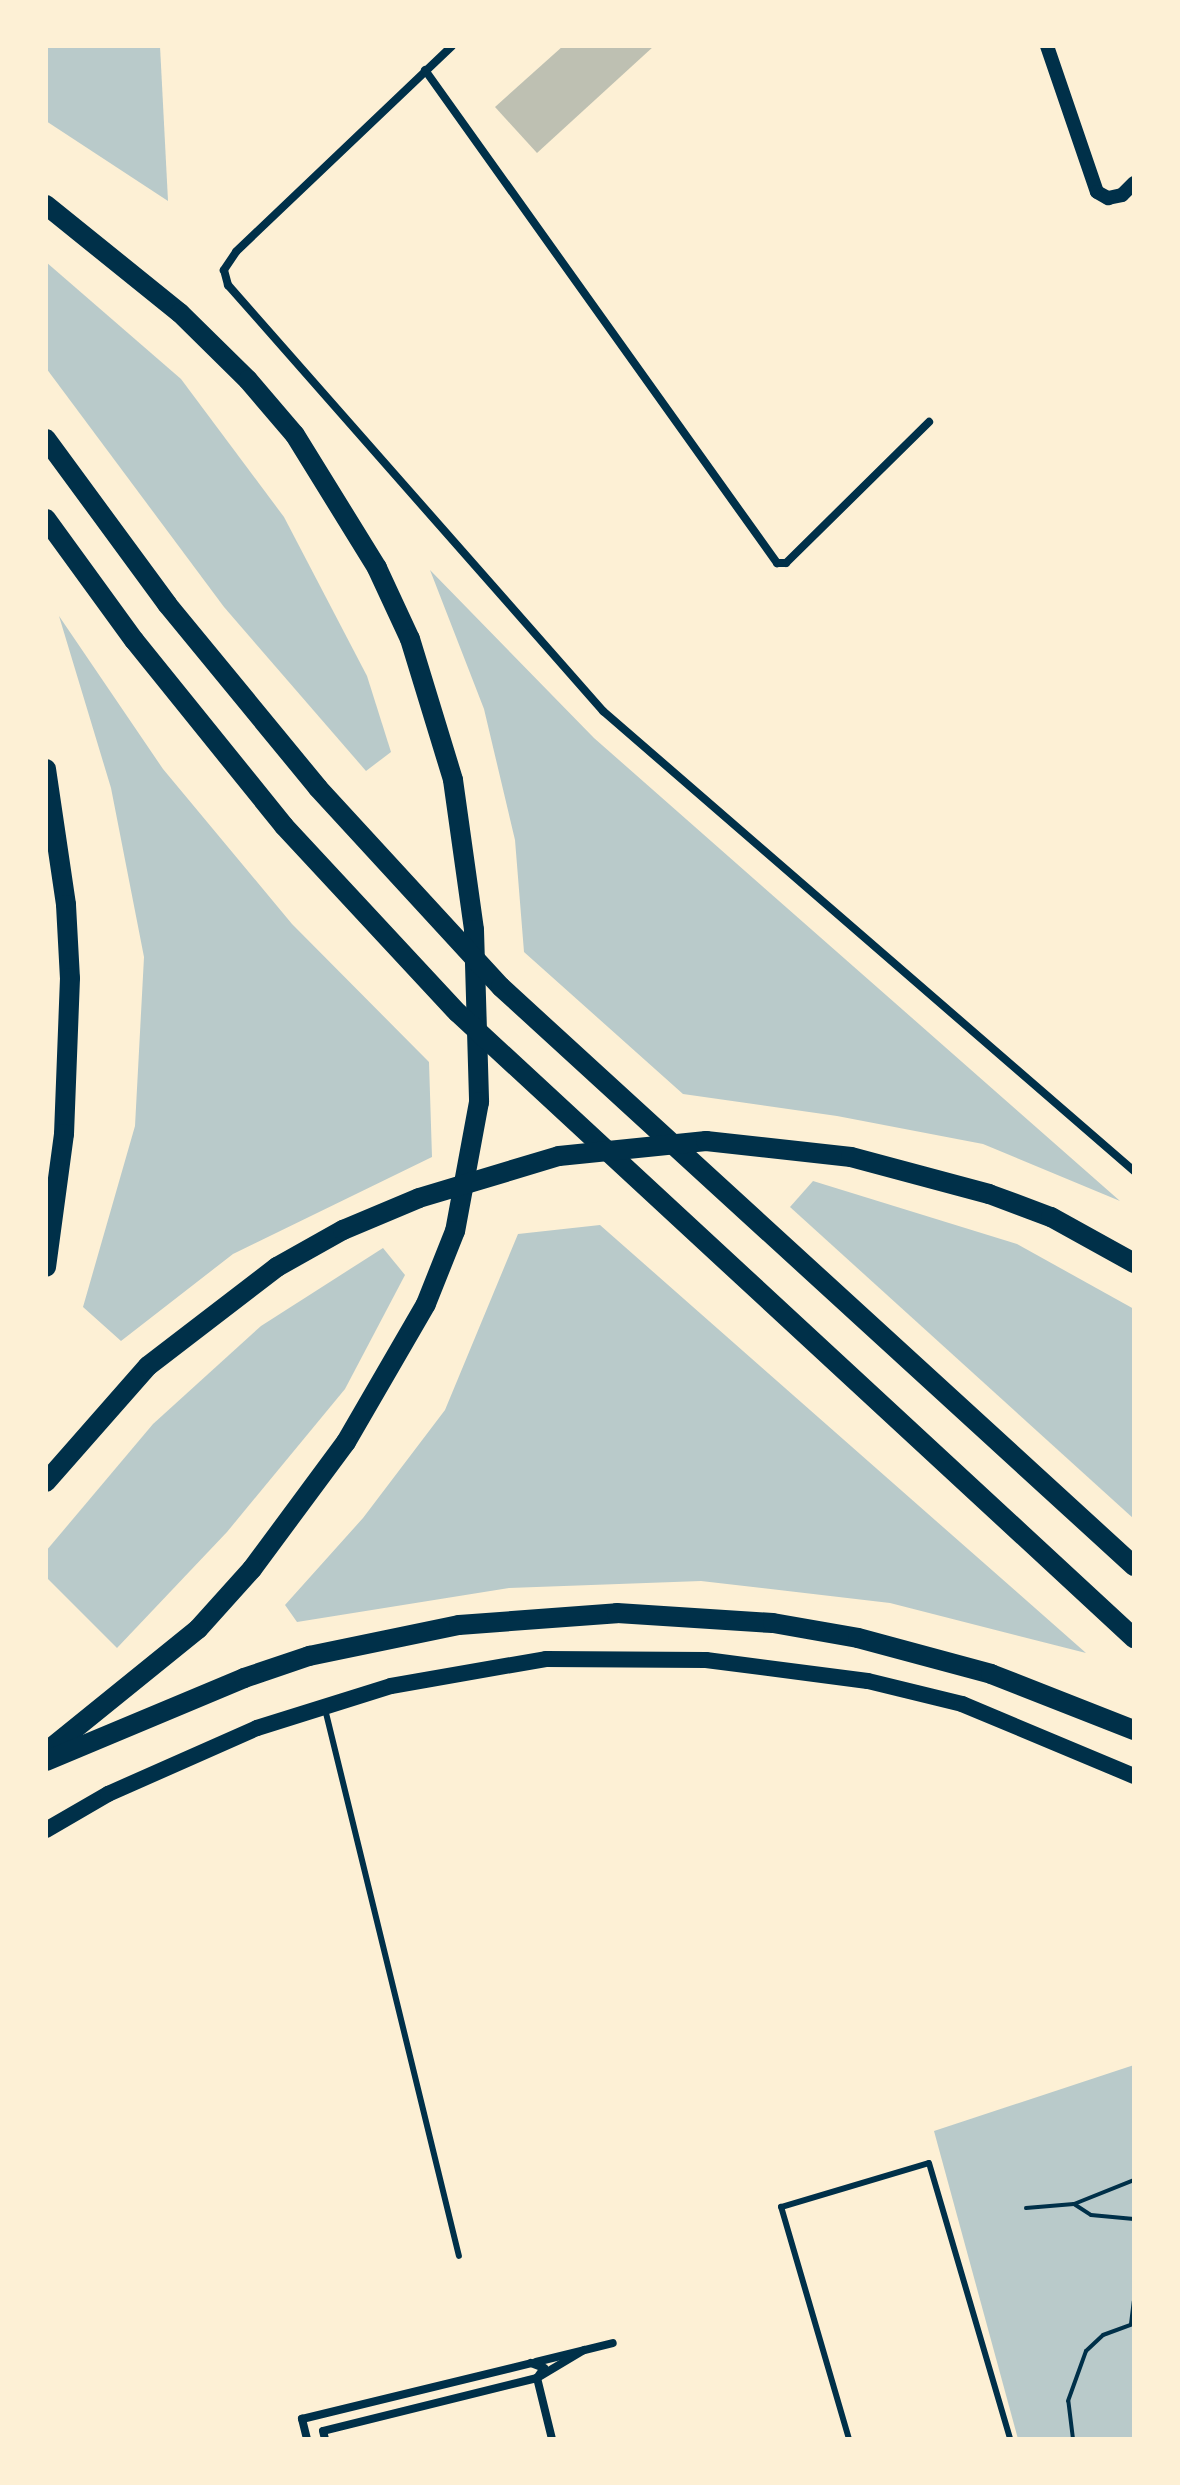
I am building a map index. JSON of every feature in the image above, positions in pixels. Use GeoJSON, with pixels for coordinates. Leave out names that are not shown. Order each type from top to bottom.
{"type":"FeatureCollection","features":[{"type":"Feature","properties":{"kind":"highway"},"geometry":{"type":"LineString","coordinates":[[46,205],[180,313],[248,380],[295,435],[338,499],[410,639],[436,712],[467,861],[474,930],[479,1102],[459,1215],[426,1304],[378,1390],[300,1508],[198,1629],[46,1752]]}},
{"type":"Feature","properties":{"kind":"highway"},"geometry":{"type":"LineString","coordinates":[[46,439],[167,604],[318,788],[501,987],[1134,1566]]}},
{"type":"Feature","properties":{"kind":"highway"},"geometry":{"type":"LineString","coordinates":[[46,519],[134,640],[284,826],[458,1013],[1134,1638]]}},
{"type":"Feature","properties":{"kind":"highway"},"geometry":{"type":"LineString","coordinates":[[46,769],[66,905],[69,1057],[46,1267]]}},
{"type":"Feature","properties":{"kind":"highway"},"geometry":{"type":"LineString","coordinates":[[46,1482],[148,1366],[277,1267],[343,1230],[419,1198],[559,1156],[706,1141],[851,1157],[989,1194],[1051,1217],[1134,1263]]}},
{"type":"Feature","properties":{"kind":"highway"},"geometry":{"type":"LineString","coordinates":[[46,1761],[296,1661],[459,1625],[617,1613],[773,1623],[858,1638],[991,1674],[1134,1730]]}},
{"type":"Feature","properties":{"kind":"main road"},"geometry":{"type":"LineString","coordinates":[[46,1830],[186,1757],[324,1705],[466,1670],[546,1659],[624,1656],[790,1667],[962,1704],[1134,1776]]}},
{"type":"Feature","properties":{"kind":"street"},"geometry":{"type":"LineString","coordinates":[[452,46],[236,252],[224,270],[228,285],[603,711],[1134,1171]]}},
{"type":"Feature","properties":{"kind":"street"},"geometry":{"type":"LineString","coordinates":[[1047,46],[1097,192],[1108,198],[1122,195],[1134,183]]}},
{"type":"Feature","properties":{"kind":"street"},"geometry":{"type":"LineString","coordinates":[[425,70],[777,563],[786,563],[929,422]]}},
{"type":"Feature","properties":{"kind":"street"},"geometry":{"type":"LineString","coordinates":[[307,2439],[302,2419],[613,2343]]}},
{"type":"Feature","properties":{"kind":"street"},"geometry":{"type":"LineString","coordinates":[[325,2439],[323,2431],[537,2378],[584,2350]]}},
{"type":"Feature","properties":{"kind":"street"},"geometry":{"type":"LineString","coordinates":[[531,2363],[544,2368],[537,2378],[552,2439]]}},
{"type":"Feature","properties":{"kind":"lane"},"geometry":{"type":"LineString","coordinates":[[324,1705],[459,2256]]}},
{"type":"Feature","properties":{"kind":"lane"},"geometry":{"type":"LineString","coordinates":[[849,2439],[781,2207],[929,2163],[1010,2439]]}},
{"type":"Feature","properties":{"kind":"path"},"geometry":{"type":"LineString","coordinates":[[1026,2208],[1074,2204],[1134,2180]]}},
{"type":"Feature","properties":{"kind":"path"},"geometry":{"type":"LineString","coordinates":[[1074,2204],[1091,2215],[1134,2219]]}},
{"type":"Feature","properties":{"kind":"path"},"geometry":{"type":"LineString","coordinates":[[1073,2439],[1068,2401],[1086,2351],[1103,2335],[1132,2324],[1134,2301]]}},
{"type":"Feature","properties":{"kind":"shaded area"},"geometry":{"type":"Polygon","coordinates":[[[46,46],[160,46],[168,201],[46,121],[46,46]]]}},
{"type":"Feature","properties":{"kind":"shaded area"},"geometry":{"type":"Polygon","coordinates":[[[46,262],[181,379],[284,517],[367,676],[391,752],[366,771],[224,607],[46,368],[46,262]]]}},
{"type":"Feature","properties":{"kind":"shaded area"},"geometry":{"type":"Polygon","coordinates":[[[430,570],[594,738],[1120,1201],[983,1144],[837,1116],[683,1094],[524,952],[515,840],[484,709],[430,570]]]}},
{"type":"Feature","properties":{"kind":"shaded area"},"geometry":{"type":"Polygon","coordinates":[[[59,616],[163,769],[292,924],[429,1062],[432,1157],[233,1254],[121,1341],[83,1307],[135,1126],[144,957],[111,788],[59,616]]]}},
{"type":"Feature","properties":{"kind":"shaded area"},"geometry":{"type":"Polygon","coordinates":[[[813,1181],[1017,1244],[1134,1309],[1134,1519],[790,1207],[813,1181]]]}},
{"type":"Feature","properties":{"kind":"shaded area"},"geometry":{"type":"Polygon","coordinates":[[[600,1225],[1086,1653],[890,1603],[701,1581],[509,1588],[297,1622],[285,1605],[363,1518],[445,1410],[518,1234],[600,1225]]]}},
{"type":"Feature","properties":{"kind":"shaded area"},"geometry":{"type":"Polygon","coordinates":[[[383,1248],[405,1275],[345,1389],[227,1532],[117,1648],[46,1577],[46,1551],[153,1424],[261,1326],[383,1248]]]}},
{"type":"Feature","properties":{"kind":"shaded area"},"geometry":{"type":"Polygon","coordinates":[[[1134,2065],[1134,2439],[1018,2439],[934,2131],[1134,2065]]]}},
{"type":"Feature","properties":{"kind":"building"},"geometry":{"type":"Polygon","coordinates":[[[563,46],[654,46],[537,153],[495,107],[563,46]]]}}]}
